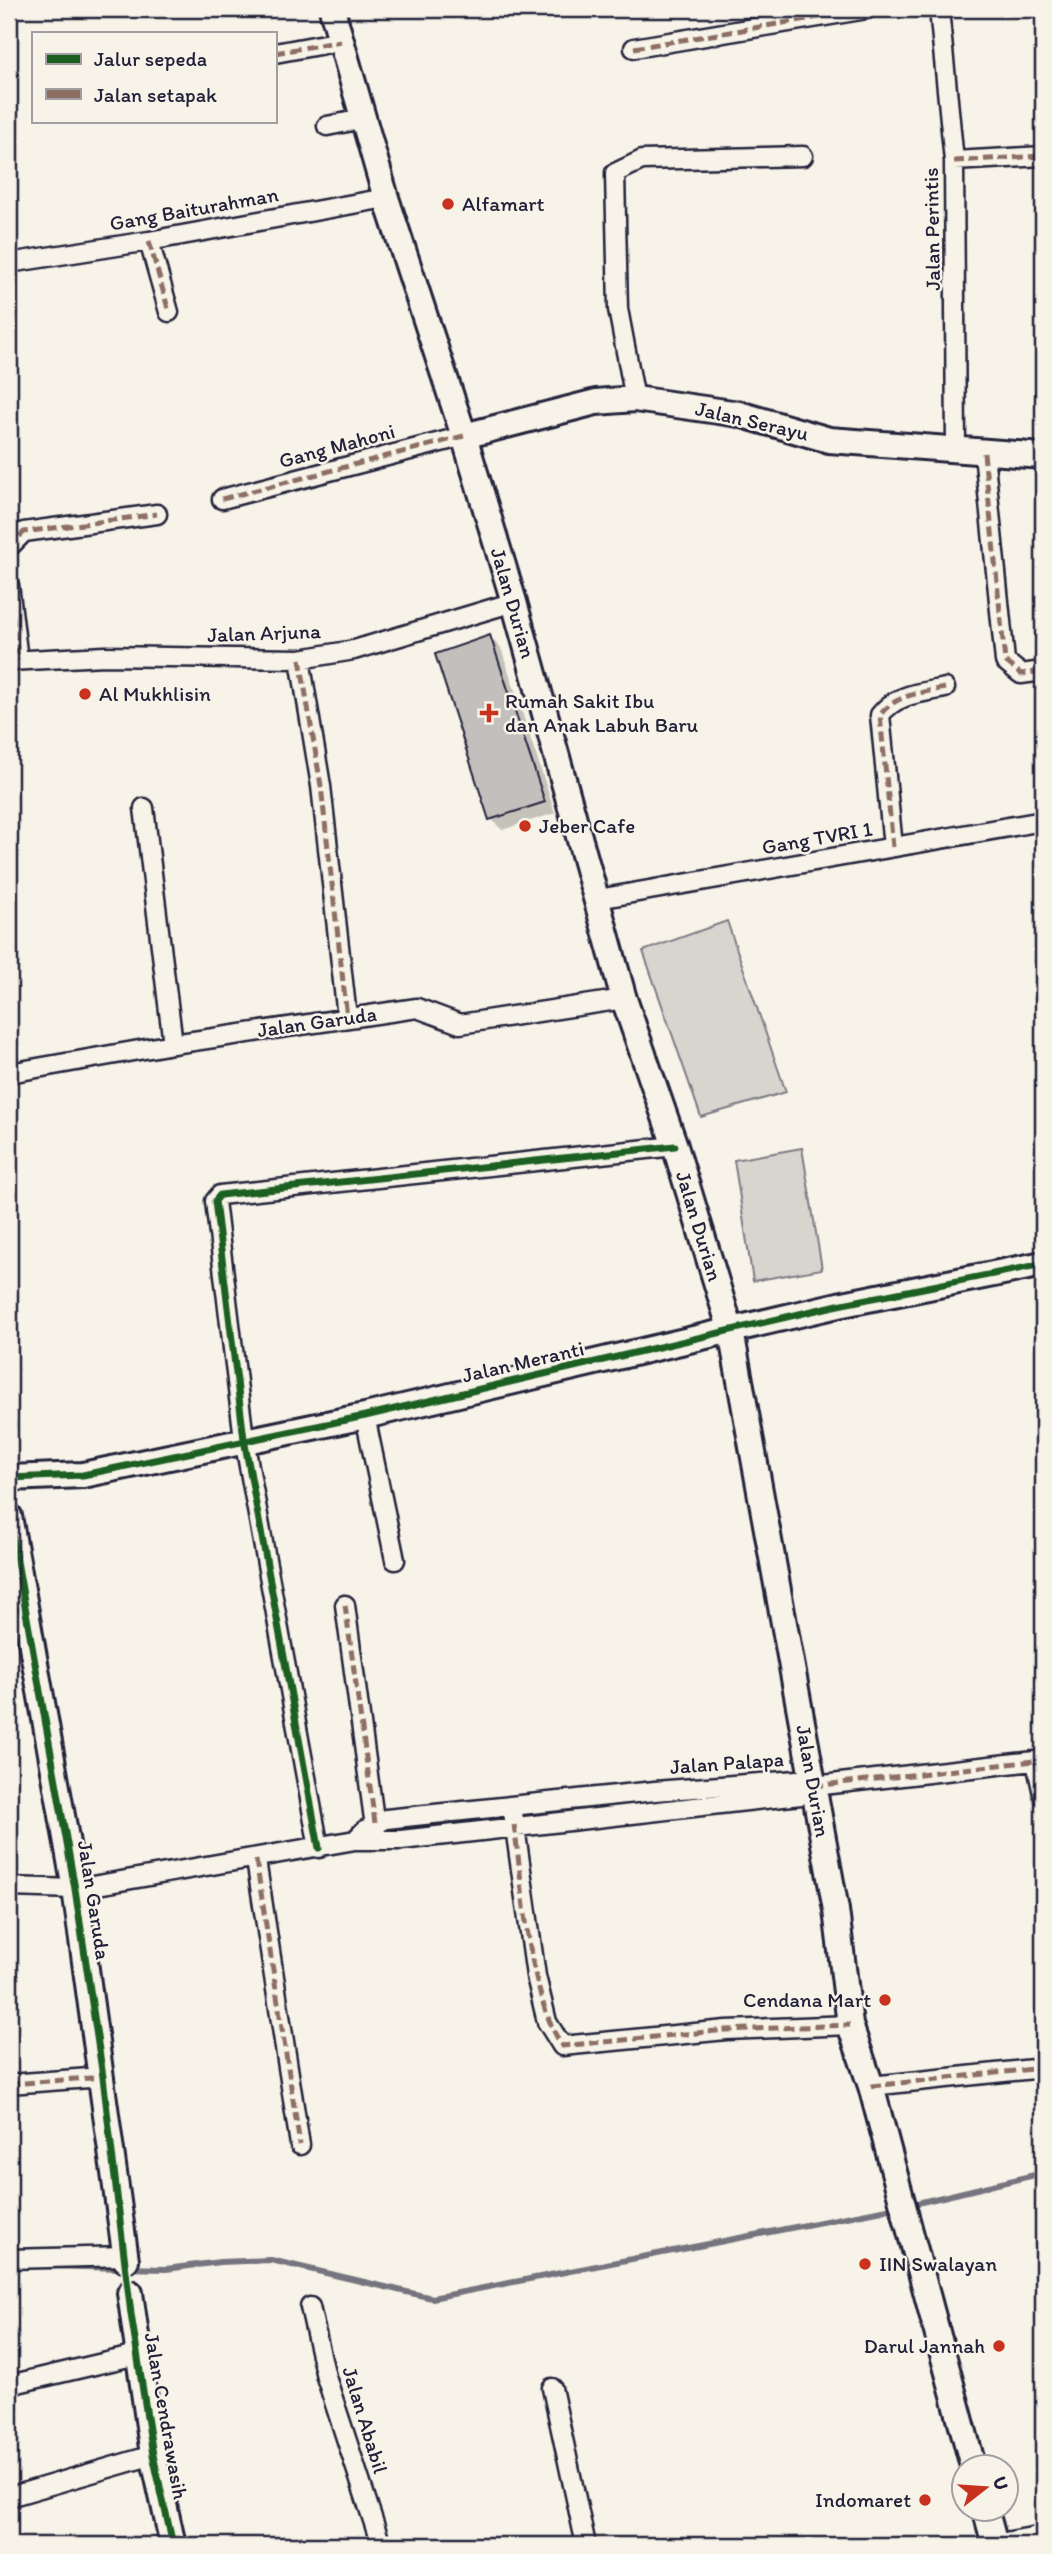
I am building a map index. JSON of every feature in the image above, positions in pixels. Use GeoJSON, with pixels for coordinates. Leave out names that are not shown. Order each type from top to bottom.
{"type":"FeatureCollection","features":[{"type":"Feature","properties":{"kind":"street","name":"Jalan Durian"},"geometry":{"type":"LineString","coordinates":[[332,9],[386,198],[464,436],[513,602],[624,999],[675,1146],[731,1331],[836,1910],[850,2025],[871,2086],[969,2452]]}},
{"type":"Feature","properties":{"kind":"street"},"geometry":{"type":"LineString","coordinates":[[634,48],[867,9]]}},
{"type":"Feature","properties":{"kind":"street","name":"Jalan Perintis"},"geometry":{"type":"LineString","coordinates":[[939,9],[954,161],[956,449]]}},
{"type":"Feature","properties":{"kind":"street"},"geometry":{"type":"LineString","coordinates":[[276,53],[341,41]]}},
{"type":"Feature","properties":{"kind":"street"},"geometry":{"type":"LineString","coordinates":[[327,125],[363,119]]}},
{"type":"Feature","properties":{"kind":"street"},"geometry":{"type":"LineString","coordinates":[[635,399],[618,309],[615,173],[642,160],[803,156]]}},
{"type":"Feature","properties":{"kind":"street"},"geometry":{"type":"LineString","coordinates":[[954,161],[1043,156]]}},
{"type":"Feature","properties":{"kind":"street","name":"Gang Baiturahman"},"geometry":{"type":"LineString","coordinates":[[9,263],[149,242],[386,198]]}},
{"type":"Feature","properties":{"kind":"street"},"geometry":{"type":"LineString","coordinates":[[149,242],[169,312]]}},
{"type":"Feature","properties":{"kind":"street","name":"Jalan Serayu"},"geometry":{"type":"LineString","coordinates":[[464,436],[596,402],[635,399],[739,414],[829,440],[1043,456]]}},
{"type":"Feature","properties":{"kind":"street","name":"Gang Mahoni"},"geometry":{"type":"LineString","coordinates":[[222,499],[464,436]]}},
{"type":"Feature","properties":{"kind":"street"},"geometry":{"type":"LineString","coordinates":[[984,453],[1005,661],[1021,674],[1043,671]]}},
{"type":"Feature","properties":{"kind":"street"},"geometry":{"type":"LineString","coordinates":[[9,547],[24,532],[157,514]]}},
{"type":"Feature","properties":{"kind":"street"},"geometry":{"type":"LineString","coordinates":[[9,585],[13,661]]}},
{"type":"Feature","properties":{"kind":"street","name":"Jalan Arjuna"},"geometry":{"type":"LineString","coordinates":[[13,661],[105,656],[300,659],[354,650],[513,602]]}},
{"type":"Feature","properties":{"kind":"street"},"geometry":{"type":"LineString","coordinates":[[300,659],[321,786],[347,1017]]}},
{"type":"Feature","properties":{"kind":"street"},"geometry":{"type":"LineString","coordinates":[[893,847],[880,715],[888,704],[903,697],[945,688]]}},
{"type":"Feature","properties":{"kind":"street"},"geometry":{"type":"LineString","coordinates":[[144,808],[173,1044]]}},
{"type":"Feature","properties":{"kind":"street","name":"Gang TVRI 1"},"geometry":{"type":"LineString","coordinates":[[598,899],[1043,821]]}},
{"type":"Feature","properties":{"kind":"street","name":"Jalan Garuda"},"geometry":{"type":"LineString","coordinates":[[9,1073],[173,1044],[416,1008],[460,1024],[624,999]]}},
{"type":"Feature","properties":{"kind":"street"},"geometry":{"type":"LineString","coordinates":[[319,1848],[244,1440],[215,1200],[220,1195],[675,1146]]}},
{"type":"Feature","properties":{"kind":"street","name":"Jalan Meranti"},"geometry":{"type":"LineString","coordinates":[[9,1478],[83,1475],[365,1416],[838,1305],[1043,1264]]}},
{"type":"Feature","properties":{"kind":"street"},"geometry":{"type":"LineString","coordinates":[[365,1416],[395,1560]]}},
{"type":"Feature","properties":{"kind":"street","name":"Jalan Garuda"},"geometry":{"type":"LineString","coordinates":[[9,1516],[17,1610],[75,1889],[103,2077],[130,2293]]}},
{"type":"Feature","properties":{"kind":"street"},"geometry":{"type":"LineString","coordinates":[[345,1605],[376,1832]]}},
{"type":"Feature","properties":{"kind":"street"},"geometry":{"type":"LineString","coordinates":[[814,1786],[1040,1761],[1043,1794]]}},
{"type":"Feature","properties":{"kind":"street","name":"Jalan Palapa"},"geometry":{"type":"LineString","coordinates":[[376,1832],[386,1819],[784,1781],[797,1780],[814,1786]]}},
{"type":"Feature","properties":{"kind":"street","name":"Jalan Palapa"},"geometry":{"type":"LineString","coordinates":[[9,1887],[75,1889],[257,1860],[355,1840],[376,1832],[514,1825],[800,1796],[814,1786]]}},
{"type":"Feature","properties":{"kind":"street"},"geometry":{"type":"LineString","coordinates":[[513,1806],[536,1976],[547,2022],[562,2046],[726,2030],[850,2025]]}},
{"type":"Feature","properties":{"kind":"street"},"geometry":{"type":"LineString","coordinates":[[257,1860],[300,2145]]}},
{"type":"Feature","properties":{"kind":"street"},"geometry":{"type":"LineString","coordinates":[[871,2086],[1043,2068]]}},
{"type":"Feature","properties":{"kind":"street"},"geometry":{"type":"LineString","coordinates":[[9,2084],[103,2077]]}},
{"type":"Feature","properties":{"kind":"street"},"geometry":{"type":"LineString","coordinates":[[9,2259],[126,2258]]}},
{"type":"Feature","properties":{"kind":"street","name":"Jalan Cendrawasih"},"geometry":{"type":"LineString","coordinates":[[130,2293],[153,2455],[173,2545]]}},
{"type":"Feature","properties":{"kind":"street","name":"Jalan Ababil"},"geometry":{"type":"LineString","coordinates":[[310,2307],[326,2377],[381,2545]]}},
{"type":"Feature","properties":{"kind":"street"},"geometry":{"type":"LineString","coordinates":[[9,2385],[137,2356]]}},
{"type":"Feature","properties":{"kind":"street"},"geometry":{"type":"LineString","coordinates":[[552,2388],[586,2545]]}},
{"type":"Feature","properties":{"kind":"street"},"geometry":{"type":"LineString","coordinates":[[9,2497],[153,2455]]}},
{"type":"Feature","properties":{"kind":"street"},"geometry":{"type":"LineString","coordinates":[[988,2522],[993,2545],[1043,2535]]}},
{"type":"Feature","properties":{"kind":"shaded area"},"geometry":{"type":"Polygon","coordinates":[[[727,921],[786,1092],[701,1117],[643,951],[727,921]]]}},
{"type":"Feature","properties":{"kind":"shaded area"},"geometry":{"type":"Polygon","coordinates":[[[802,1148],[822,1269],[753,1281],[734,1160],[802,1148]]]}},
{"type":"Feature","properties":{"kind":"building"},"geometry":{"type":"Polygon","coordinates":[[[490,635],[545,802],[489,820],[435,654],[490,635]]]}},
{"type":"Feature","properties":{"kind":"waterway"},"geometry":{"type":"LineString","coordinates":[[909,2205],[1043,2173]]}},
{"type":"Feature","properties":{"kind":"waterway"},"geometry":{"type":"LineString","coordinates":[[44,2266],[166,2269],[220,2262],[271,2260],[432,2298],[898,2207]]}},
{"type":"Feature","properties":{"kind":"marked path"},"geometry":{"type":"LineString","coordinates":[[634,48],[867,9]]}},
{"type":"Feature","properties":{"kind":"marked path"},"geometry":{"type":"LineString","coordinates":[[276,53],[341,41]]}},
{"type":"Feature","properties":{"kind":"marked path"},"geometry":{"type":"LineString","coordinates":[[954,161],[1043,156]]}},
{"type":"Feature","properties":{"kind":"marked path"},"geometry":{"type":"LineString","coordinates":[[149,241],[169,312]]}},
{"type":"Feature","properties":{"kind":"marked path"},"geometry":{"type":"LineString","coordinates":[[222,499],[464,436]]}},
{"type":"Feature","properties":{"kind":"marked path"},"geometry":{"type":"LineString","coordinates":[[984,453],[1005,661],[1021,674],[1043,671]]}},
{"type":"Feature","properties":{"kind":"marked path"},"geometry":{"type":"LineString","coordinates":[[9,547],[24,532],[157,514]]}},
{"type":"Feature","properties":{"kind":"marked path"},"geometry":{"type":"LineString","coordinates":[[9,585],[18,660]]}},
{"type":"Feature","properties":{"kind":"marked path"},"geometry":{"type":"LineString","coordinates":[[300,659],[321,786],[347,1017]]}},
{"type":"Feature","properties":{"kind":"marked path"},"geometry":{"type":"LineString","coordinates":[[893,847],[880,715],[901,699],[945,688]]}},
{"type":"Feature","properties":{"kind":"marked path"},"geometry":{"type":"LineString","coordinates":[[345,1605],[375,1823]]}},
{"type":"Feature","properties":{"kind":"marked path"},"geometry":{"type":"LineString","coordinates":[[9,1610],[25,1609]]}},
{"type":"Feature","properties":{"kind":"marked path"},"geometry":{"type":"LineString","coordinates":[[814,1786],[1043,1760]]}},
{"type":"Feature","properties":{"kind":"marked path"},"geometry":{"type":"LineString","coordinates":[[1036,1762],[1043,1794]]}},
{"type":"Feature","properties":{"kind":"marked path"},"geometry":{"type":"LineString","coordinates":[[514,1825],[534,1969],[550,2023],[562,2046],[726,2030],[850,2025]]}},
{"type":"Feature","properties":{"kind":"marked path"},"geometry":{"type":"LineString","coordinates":[[256,1860],[300,2145]]}},
{"type":"Feature","properties":{"kind":"marked path"},"geometry":{"type":"LineString","coordinates":[[871,2086],[1043,2068]]}},
{"type":"Feature","properties":{"kind":"marked path"},"geometry":{"type":"LineString","coordinates":[[9,2084],[103,2077]]}},
{"type":"Feature","properties":{"kind":"cycle path"},"geometry":{"type":"LineString","coordinates":[[319,1848],[244,1439],[215,1201],[220,1195],[675,1146]]}},
{"type":"Feature","properties":{"kind":"cycle path"},"geometry":{"type":"LineString","coordinates":[[9,1478],[83,1475],[365,1416],[838,1305],[1043,1264]]}},
{"type":"Feature","properties":{"kind":"cycle path"},"geometry":{"type":"LineString","coordinates":[[9,1516],[75,1889],[103,2077],[131,2314],[153,2455],[173,2545]]}},
{"type":"Feature","properties":{"kind":"place","name":"Alfamart"},"geometry":{"type":"Point","coordinates":[448,204]}},
{"type":"Feature","properties":{"kind":"place","name":"Al Mukhlisin"},"geometry":{"type":"Point","coordinates":[85,694]}},
{"type":"Feature","properties":{"kind":"place","name":"Rumah Sakit Ibu dan Anak Labuh Baru"},"geometry":{"type":"Point","coordinates":[489,713]}},
{"type":"Feature","properties":{"kind":"place","name":"Jeber Cafe"},"geometry":{"type":"Point","coordinates":[525,826]}},
{"type":"Feature","properties":{"kind":"place","name":"Cendana Mart"},"geometry":{"type":"Point","coordinates":[885,2000]}},
{"type":"Feature","properties":{"kind":"place","name":"IIN Swalayan"},"geometry":{"type":"Point","coordinates":[865,2264]}},
{"type":"Feature","properties":{"kind":"place","name":"Darul Jannah"},"geometry":{"type":"Point","coordinates":[999,2346]}},
{"type":"Feature","properties":{"kind":"place","name":"Indomaret"},"geometry":{"type":"Point","coordinates":[925,2500]}}]}
